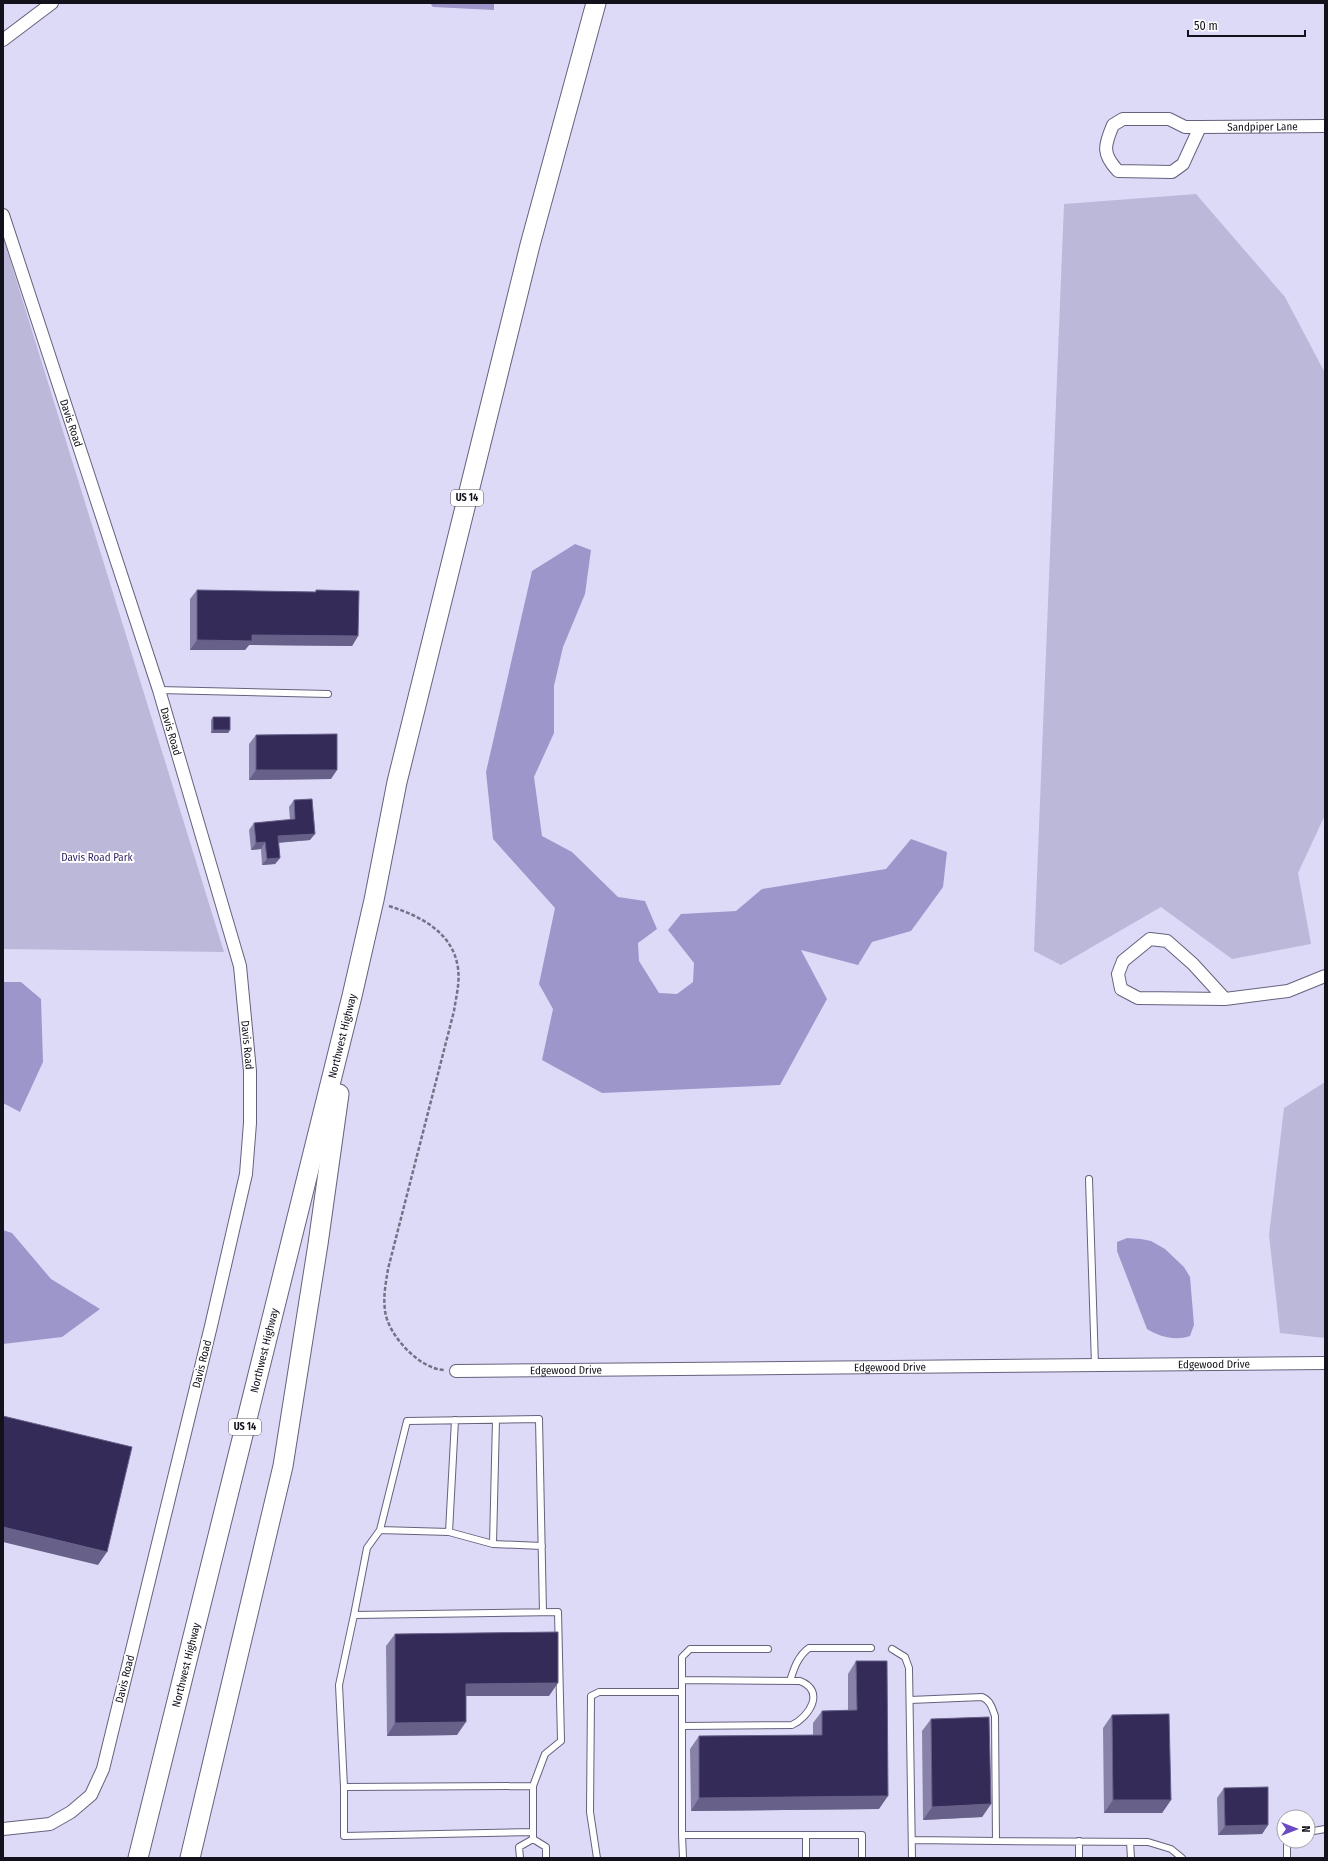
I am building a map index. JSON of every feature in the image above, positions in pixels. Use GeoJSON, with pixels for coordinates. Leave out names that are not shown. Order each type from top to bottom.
{"type":"FeatureCollection","features":[{"type":"Feature","properties":{"kind":"main road","name":"US 14"},"geometry":{"type":"LineString","coordinates":[[352,996],[374,900],[397,782],[530,245],[596,3]]}},
{"type":"Feature","properties":{"kind":"main road","name":"Northwest Highway"},"geometry":{"type":"LineString","coordinates":[[138,1858],[352,996]]}},
{"type":"Feature","properties":{"kind":"main road","name":"Northwest Highway"},"geometry":{"type":"LineString","coordinates":[[190,1858],[283,1466],[318,1244],[352,996]]}},
{"type":"Feature","properties":{"kind":"street"},"geometry":{"type":"LineString","coordinates":[[3,40],[52,3]]}},
{"type":"Feature","properties":{"kind":"street","name":"Sandpiper Lane"},"geometry":{"type":"LineString","coordinates":[[1200,127],[1183,164],[1172,172],[1118,171],[1110,162],[1105,150],[1113,125],[1123,119],[1169,119],[1186,127],[1325,126]]}},
{"type":"Feature","properties":{"kind":"street","name":"Davis Road"},"geometry":{"type":"LineString","coordinates":[[3,215],[159,690],[240,966],[250,1071],[250,1123],[246,1174],[211,1326],[103,1769],[91,1795],[71,1812],[50,1824],[3,1828]]}},
{"type":"Feature","properties":{"kind":"street"},"geometry":{"type":"LineString","coordinates":[[1225,999],[1193,964],[1166,941],[1150,940],[1123,961],[1118,974],[1122,989],[1138,998],[1225,999],[1288,991],[1325,976]]}},
{"type":"Feature","properties":{"kind":"street","name":"Edgewood Drive"},"geometry":{"type":"LineString","coordinates":[[456,1371],[1325,1363]]}},
{"type":"Feature","properties":{"kind":"lane"},"geometry":{"type":"LineString","coordinates":[[159,690],[328,694]]}},
{"type":"Feature","properties":{"kind":"lane"},"geometry":{"type":"LineString","coordinates":[[1088,1179],[1095,1365]]}},
{"type":"Feature","properties":{"kind":"lane"},"geometry":{"type":"LineString","coordinates":[[543,1612],[539,1419],[407,1421],[380,1530],[367,1548],[339,1685],[344,1787],[344,1836],[533,1836],[546,1846],[546,1858]]}},
{"type":"Feature","properties":{"kind":"lane"},"geometry":{"type":"LineString","coordinates":[[449,1532],[455,1420]]}},
{"type":"Feature","properties":{"kind":"lane"},"geometry":{"type":"LineString","coordinates":[[493,1544],[496,1420]]}},
{"type":"Feature","properties":{"kind":"lane"},"geometry":{"type":"LineString","coordinates":[[380,1530],[449,1532],[493,1544],[542,1546]]}},
{"type":"Feature","properties":{"kind":"lane"},"geometry":{"type":"LineString","coordinates":[[354,1615],[558,1612],[561,1741],[545,1754],[534,1786],[533,1836],[520,1847],[520,1858]]}},
{"type":"Feature","properties":{"kind":"lane"},"geometry":{"type":"LineString","coordinates":[[790,1681],[796,1662],[803,1653],[810,1648],[871,1648]]}},
{"type":"Feature","properties":{"kind":"lane"},"geometry":{"type":"LineString","coordinates":[[683,1858],[682,1657],[690,1649],[768,1649]]}},
{"type":"Feature","properties":{"kind":"lane"},"geometry":{"type":"LineString","coordinates":[[892,1649],[905,1657],[910,1668],[912,1858]]}},
{"type":"Feature","properties":{"kind":"lane"},"geometry":{"type":"LineString","coordinates":[[682,1680],[790,1681],[806,1683],[812,1691],[813,1701],[809,1712],[800,1721],[792,1725],[682,1726]]}},
{"type":"Feature","properties":{"kind":"lane"},"geometry":{"type":"LineString","coordinates":[[597,1858],[590,1812],[591,1696],[598,1692],[682,1692]]}},
{"type":"Feature","properties":{"kind":"lane"},"geometry":{"type":"LineString","coordinates":[[910,1700],[982,1697],[988,1700],[992,1706],[995,1716],[996,1841]]}},
{"type":"Feature","properties":{"kind":"lane"},"geometry":{"type":"LineString","coordinates":[[344,1787],[534,1786]]}},
{"type":"Feature","properties":{"kind":"lane"},"geometry":{"type":"LineString","coordinates":[[682,1835],[862,1835],[862,1858]]}},
{"type":"Feature","properties":{"kind":"lane"},"geometry":{"type":"LineString","coordinates":[[806,1835],[806,1858]]}},
{"type":"Feature","properties":{"kind":"lane"},"geometry":{"type":"LineString","coordinates":[[912,1840],[1148,1842],[1172,1849],[1182,1858]]}},
{"type":"Feature","properties":{"kind":"lane"},"geometry":{"type":"LineString","coordinates":[[1078,1858],[1079,1841]]}},
{"type":"Feature","properties":{"kind":"lane"},"geometry":{"type":"LineString","coordinates":[[1130,1842],[1131,1858]]}},
{"type":"Feature","properties":{"kind":"path"},"geometry":{"type":"LineString","coordinates":[[374,900],[411,914],[444,935],[453,950],[458,968],[458,986],[454,1011],[388,1269],[384,1311],[393,1333],[411,1355],[438,1370],[456,1371]]}},
{"type":"Feature","properties":{"kind":"green space"},"geometry":{"type":"Polygon","coordinates":[[[1196,194],[1285,297],[1325,373],[1325,815],[1298,873],[1311,944],[1232,959],[1161,907],[1061,965],[1034,951],[1064,204],[1196,194]]]}},
{"type":"Feature","properties":{"kind":"green space","name":"Davis Road Park"},"geometry":{"type":"Polygon","coordinates":[[[3,237],[224,952],[3,949],[3,237]]]}},
{"type":"Feature","properties":{"kind":"green space"},"geometry":{"type":"Polygon","coordinates":[[[1325,1082],[1325,1338],[1280,1333],[1269,1235],[1284,1108],[1325,1082]]]}},
{"type":"Feature","properties":{"kind":"shaded area"},"geometry":{"type":"Polygon","coordinates":[[[430,3],[494,3],[494,10],[433,7],[430,3]]]}},
{"type":"Feature","properties":{"kind":"shaded area"},"geometry":{"type":"Polygon","coordinates":[[[575,544],[591,550],[585,594],[563,647],[554,686],[554,733],[534,777],[542,836],[572,852],[618,897],[645,901],[657,929],[638,943],[639,961],[659,993],[677,994],[693,982],[694,963],[668,930],[681,914],[736,911],[762,889],[886,869],[911,839],[947,852],[943,887],[911,931],[872,942],[858,965],[801,950],[827,999],[780,1085],[602,1093],[542,1060],[553,1009],[539,984],[555,908],[493,839],[486,772],[532,571],[575,544]]]}},
{"type":"Feature","properties":{"kind":"shaded area"},"geometry":{"type":"Polygon","coordinates":[[[3,982],[21,982],[41,999],[43,1062],[20,1112],[3,1103],[3,982]]]}},
{"type":"Feature","properties":{"kind":"shaded area"},"geometry":{"type":"Polygon","coordinates":[[[3,1230],[12,1233],[51,1279],[100,1309],[62,1337],[3,1344],[3,1230]]]}},
{"type":"Feature","properties":{"kind":"shaded area"},"geometry":{"type":"Polygon","coordinates":[[[1127,1238],[1151,1241],[1165,1249],[1184,1267],[1190,1277],[1194,1325],[1190,1336],[1173,1338],[1157,1334],[1147,1329],[1117,1251],[1117,1242],[1127,1238]]]}},
{"type":"Feature","properties":{"kind":"building"},"geometry":{"type":"Polygon","coordinates":[[[197,590],[316,592],[316,590],[359,591],[358,636],[252,635],[252,641],[197,640],[197,590]]]}},
{"type":"Feature","properties":{"kind":"building"},"geometry":{"type":"Polygon","coordinates":[[[213,717],[230,717],[230,730],[213,730],[213,717]]]}},
{"type":"Feature","properties":{"kind":"building"},"geometry":{"type":"Polygon","coordinates":[[[337,734],[337,770],[256,770],[256,735],[337,734]]]}},
{"type":"Feature","properties":{"kind":"building"},"geometry":{"type":"Polygon","coordinates":[[[312,799],[315,834],[278,836],[280,858],[267,859],[265,842],[256,843],[254,823],[295,819],[294,800],[312,799]]]}},
{"type":"Feature","properties":{"kind":"building"},"geometry":{"type":"Polygon","coordinates":[[[3,1416],[132,1447],[107,1552],[3,1527],[3,1416]]]}},
{"type":"Feature","properties":{"kind":"building"},"geometry":{"type":"Polygon","coordinates":[[[558,1632],[558,1683],[466,1684],[466,1722],[395,1723],[395,1634],[558,1632]]]}},
{"type":"Feature","properties":{"kind":"building"},"geometry":{"type":"Polygon","coordinates":[[[856,1661],[887,1661],[888,1796],[699,1798],[699,1736],[822,1735],[822,1711],[857,1710],[856,1661]]]}},
{"type":"Feature","properties":{"kind":"building"},"geometry":{"type":"Polygon","coordinates":[[[1169,1714],[1171,1800],[1113,1800],[1112,1715],[1169,1714]]]}},
{"type":"Feature","properties":{"kind":"building"},"geometry":{"type":"Polygon","coordinates":[[[989,1717],[991,1804],[932,1807],[931,1719],[989,1717]]]}},
{"type":"Feature","properties":{"kind":"building"},"geometry":{"type":"Polygon","coordinates":[[[1268,1787],[1268,1825],[1225,1826],[1224,1788],[1268,1787]]]}}]}
